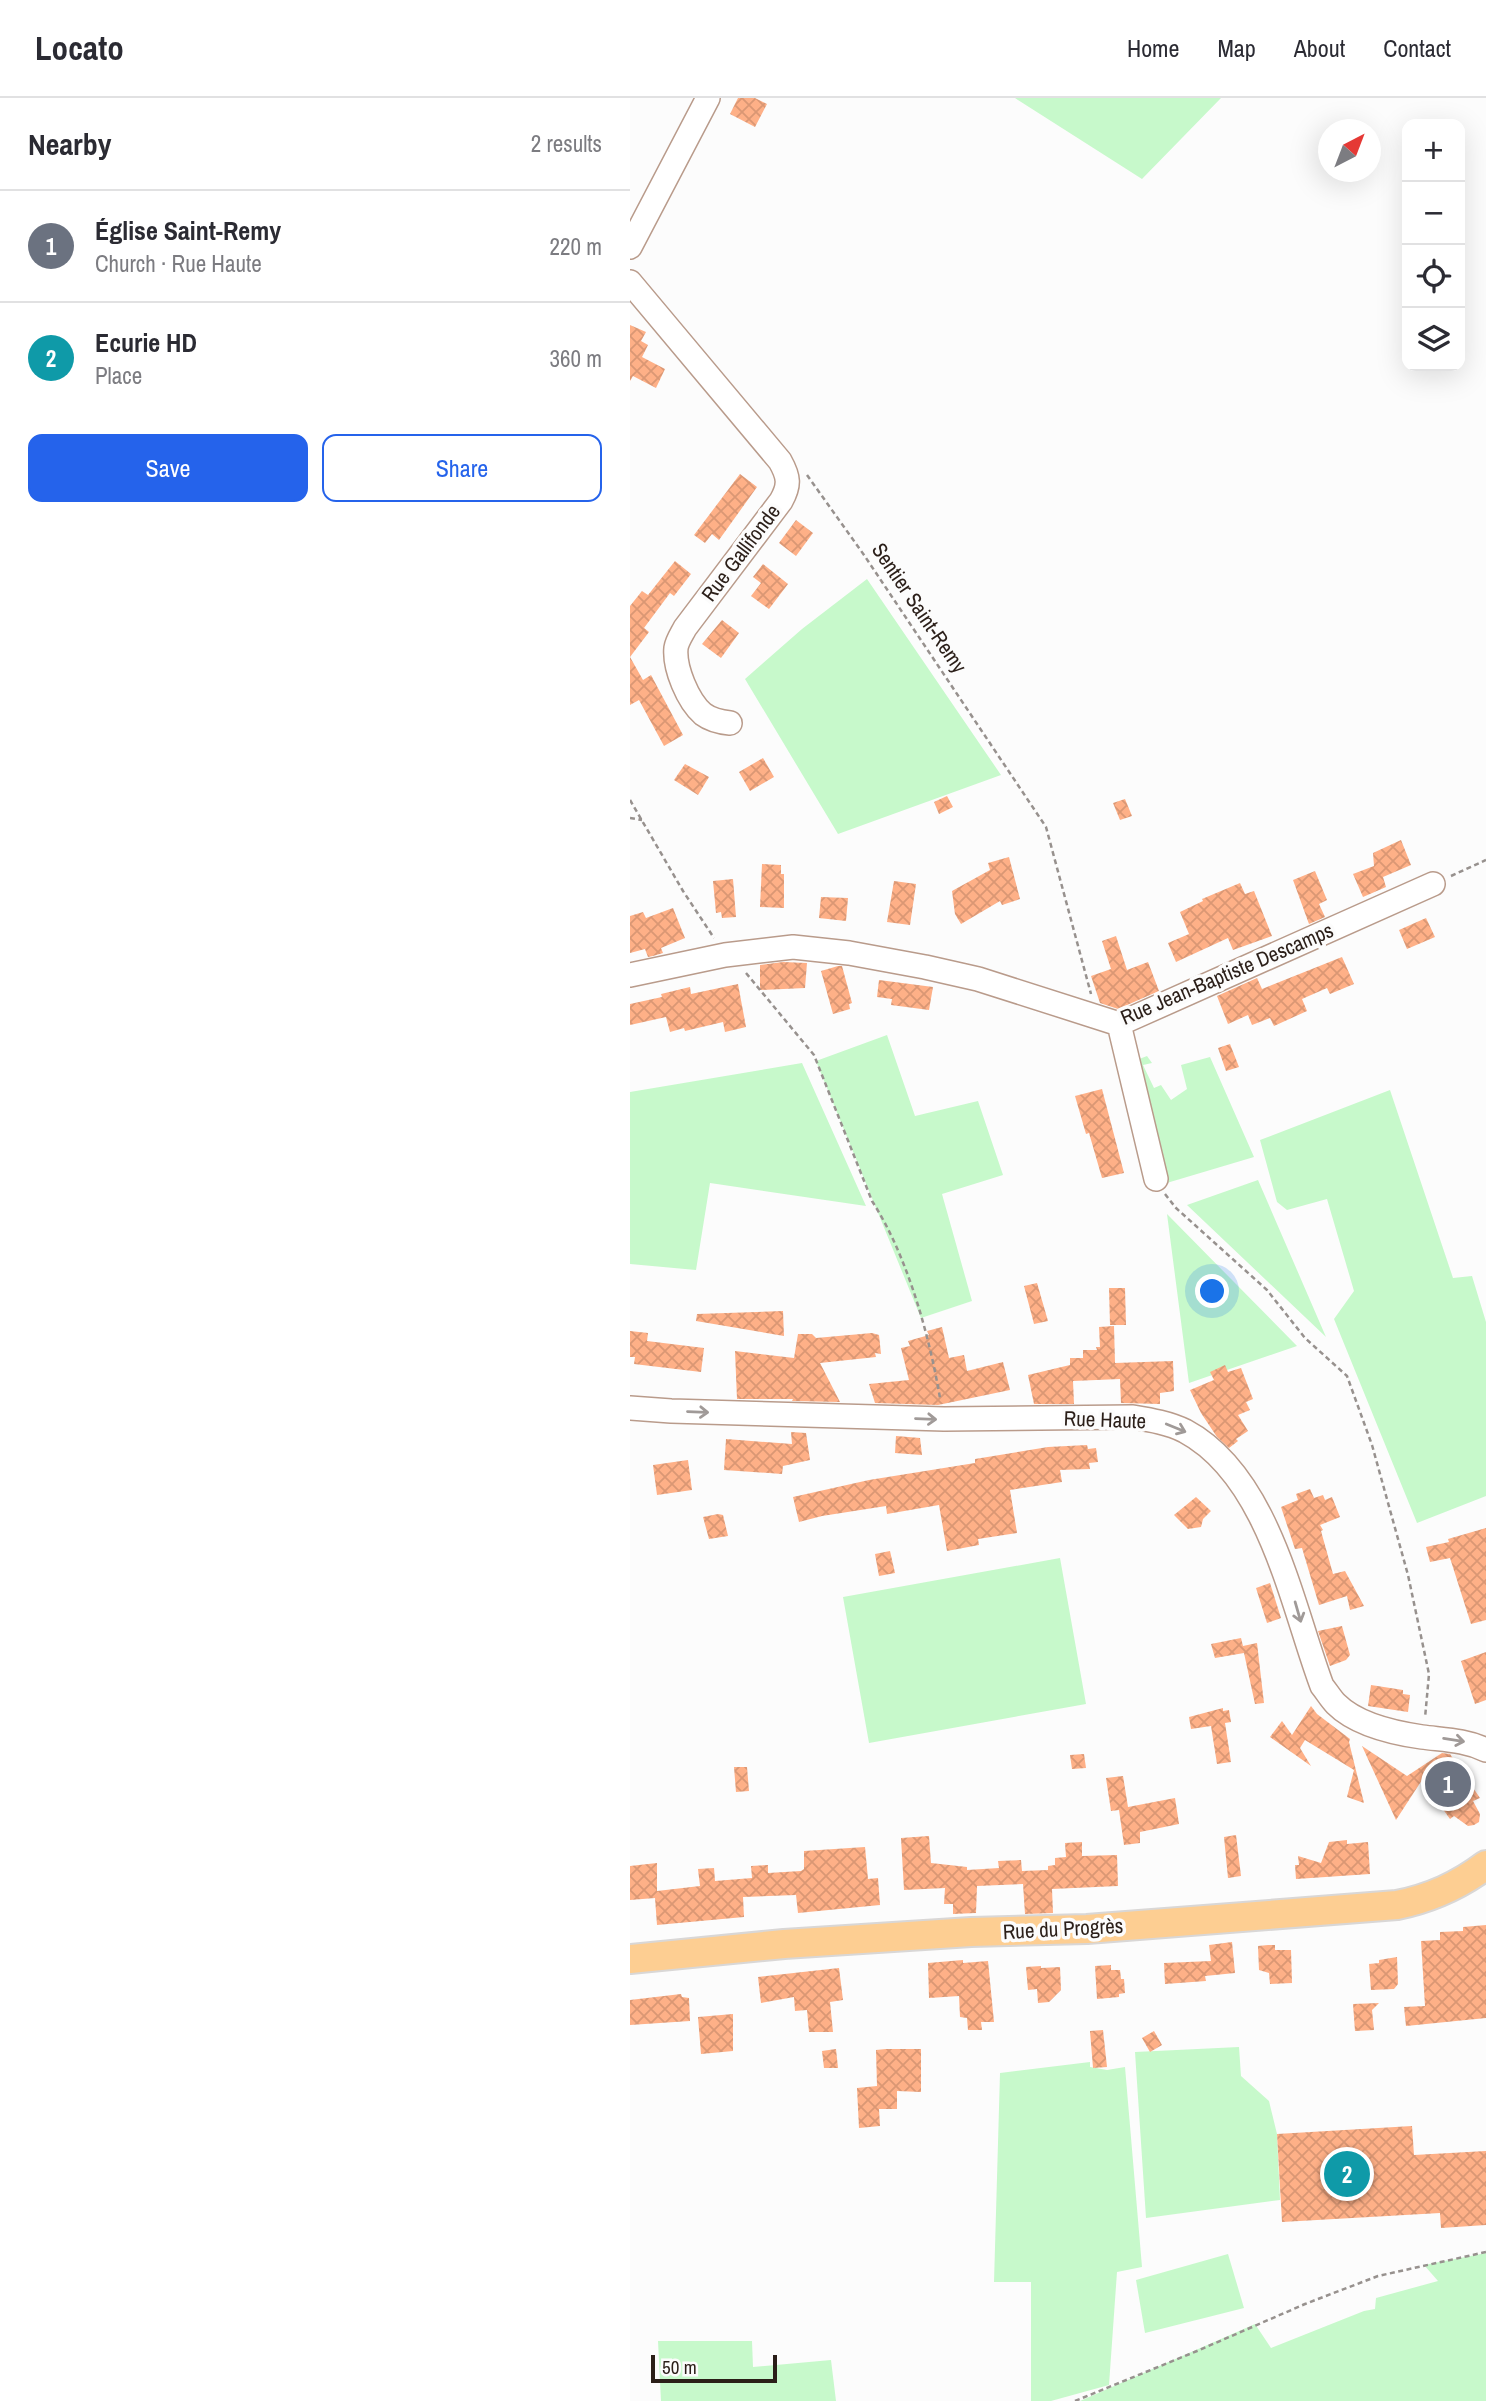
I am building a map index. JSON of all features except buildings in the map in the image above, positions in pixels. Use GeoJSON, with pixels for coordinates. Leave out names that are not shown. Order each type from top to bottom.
{"type":"FeatureCollection","features":[{"type":"Feature","properties":{"kind":"main road","name":"Rue du Progrès"},"geometry":{"type":"LineString","coordinates":[[630,1959],[784,1944],[1087,1929],[1397,1905],[1424,1900],[1445,1891],[1486,1866]]}},
{"type":"Feature","properties":{"kind":"street"},"geometry":{"type":"LineString","coordinates":[[630,247],[708,98]]}},
{"type":"Feature","properties":{"kind":"street","name":"Rue Gallifonde"},"geometry":{"type":"LineString","coordinates":[[630,282],[780,461],[788,476],[788,489],[781,501],[685,628],[676,646],[677,663],[694,703],[704,715],[716,721],[730,723]]}},
{"type":"Feature","properties":{"kind":"street","name":"Rue Jean-Baptiste Descamps"},"geometry":{"type":"LineString","coordinates":[[630,975],[726,955],[793,947],[849,953],[978,979],[1119,1024],[1433,884]]}},
{"type":"Feature","properties":{"kind":"street"},"geometry":{"type":"LineString","coordinates":[[1119,1024],[1156,1179]]}},
{"type":"Feature","properties":{"kind":"street","name":"Rue Haute"},"geometry":{"type":"LineString","coordinates":[[630,1408],[944,1419],[1133,1417],[1159,1422],[1185,1432],[1208,1448],[1228,1468],[1261,1518],[1278,1552],[1322,1686],[1336,1704],[1355,1718],[1394,1731],[1456,1740],[1486,1750]]}},
{"type":"Feature","properties":{"kind":"path","name":"Sentier Saint-Remy"},"geometry":{"type":"LineString","coordinates":[[806,474],[864,555],[1046,827],[1091,989],[1092,1016]]}},
{"type":"Feature","properties":{"kind":"path"},"geometry":{"type":"LineString","coordinates":[[630,800],[683,891],[726,955],[738,964],[814,1055],[872,1201],[884,1219],[900,1257],[933,1355],[944,1419]]}},
{"type":"Feature","properties":{"kind":"path"},"geometry":{"type":"LineString","coordinates":[[630,818],[642,820]]}},
{"type":"Feature","properties":{"kind":"path"},"geometry":{"type":"LineString","coordinates":[[1433,884],[1486,860]]}},
{"type":"Feature","properties":{"kind":"path"},"geometry":{"type":"LineString","coordinates":[[1156,1179],[1177,1208],[1267,1290],[1305,1338],[1348,1376],[1387,1495],[1408,1575],[1429,1674],[1427,1712],[1421,1736]]}},
{"type":"Feature","properties":{"kind":"path"},"geometry":{"type":"LineString","coordinates":[[1075,2401],[1367,2280],[1486,2252]]}},
{"type":"Feature","properties":{"kind":"green space"},"geometry":{"type":"Polygon","coordinates":[[[1015,98],[1221,98],[1142,179],[1015,98]]]}},
{"type":"Feature","properties":{"kind":"green space"},"geometry":{"type":"Polygon","coordinates":[[[867,579],[1001,775],[838,834],[745,679],[802,629],[867,579]]]}},
{"type":"Feature","properties":{"kind":"green space"},"geometry":{"type":"Polygon","coordinates":[[[887,1035],[915,1116],[978,1101],[1003,1175],[942,1194],[972,1301],[921,1318],[816,1061],[887,1035]]]}},
{"type":"Feature","properties":{"kind":"green space"},"geometry":{"type":"Polygon","coordinates":[[[1147,1056],[1152,1063],[1143,1065],[1154,1088],[1161,1085],[1171,1100],[1187,1089],[1181,1065],[1210,1057],[1254,1157],[1160,1185],[1129,1063],[1147,1056]]]}},
{"type":"Feature","properties":{"kind":"green space"},"geometry":{"type":"Polygon","coordinates":[[[802,1063],[866,1206],[710,1183],[696,1270],[630,1264],[630,1092],[802,1063]]]}},
{"type":"Feature","properties":{"kind":"green space"},"geometry":{"type":"Polygon","coordinates":[[[1390,1090],[1453,1278],[1472,1276],[1486,1322],[1486,1496],[1417,1523],[1334,1319],[1354,1291],[1327,1199],[1287,1210],[1277,1202],[1260,1140],[1390,1090]]]}},
{"type":"Feature","properties":{"kind":"green space"},"geometry":{"type":"Polygon","coordinates":[[[1258,1180],[1326,1337],[1187,1205],[1258,1180]]]}},
{"type":"Feature","properties":{"kind":"green space"},"geometry":{"type":"Polygon","coordinates":[[[1167,1214],[1297,1346],[1189,1383],[1167,1214]]]}},
{"type":"Feature","properties":{"kind":"green space"},"geometry":{"type":"Polygon","coordinates":[[[1060,1558],[1086,1704],[869,1743],[843,1597],[1060,1558]]]}},
{"type":"Feature","properties":{"kind":"green space"},"geometry":{"type":"Polygon","coordinates":[[[1239,2047],[1241,2076],[1269,2101],[1277,2134],[1280,2200],[1146,2218],[1135,2052],[1239,2047]]]}},
{"type":"Feature","properties":{"kind":"green space"},"geometry":{"type":"Polygon","coordinates":[[[1090,2062],[1090,2067],[1107,2070],[1125,2067],[1142,2267],[1117,2272],[1109,2385],[1051,2401],[1031,2401],[1031,2282],[994,2282],[1000,2073],[1090,2062]]]}},
{"type":"Feature","properties":{"kind":"green space"},"geometry":{"type":"Polygon","coordinates":[[[1486,2253],[1486,2401],[1080,2401],[1255,2324],[1271,2348],[1375,2309],[1376,2298],[1438,2281],[1424,2265],[1486,2253]]]}},
{"type":"Feature","properties":{"kind":"green space"},"geometry":{"type":"Polygon","coordinates":[[[1228,2254],[1244,2308],[1145,2333],[1136,2280],[1228,2254]]]}},
{"type":"Feature","properties":{"kind":"green space"},"geometry":{"type":"Polygon","coordinates":[[[658,2341],[752,2341],[753,2367],[831,2360],[836,2401],[661,2401],[658,2341]]]}},
{"type":"Feature","properties":{"kind":"place","name":"Église Saint-Remy"},"geometry":{"type":"Point","coordinates":[1448,1784]}},
{"type":"Feature","properties":{"kind":"place","name":"Ecurie HD"},"geometry":{"type":"Point","coordinates":[1347,2174]}}]}
